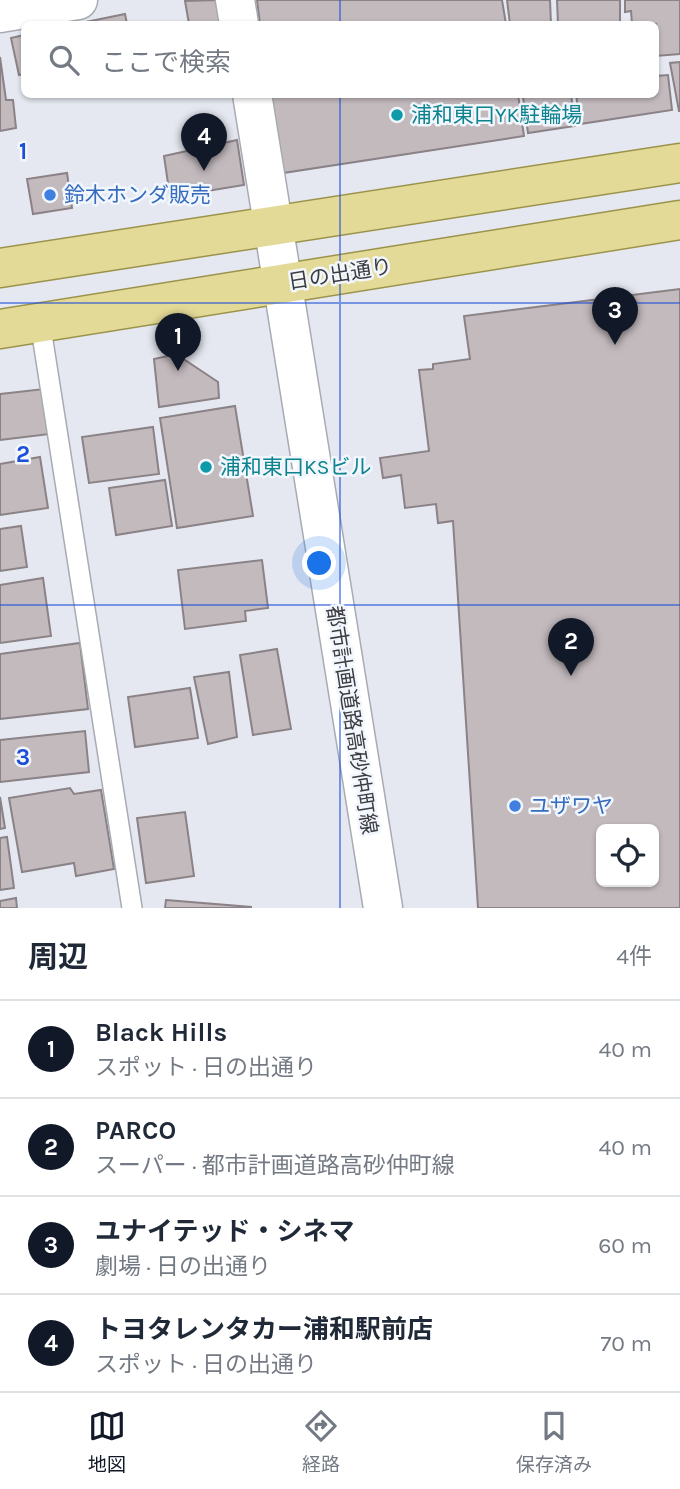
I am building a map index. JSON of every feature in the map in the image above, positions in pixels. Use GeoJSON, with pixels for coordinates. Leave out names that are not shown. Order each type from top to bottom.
{"type":"FeatureCollection","features":[{"type":"Feature","properties":{"kind":"main road"},"geometry":{"type":"LineString","coordinates":[[0,268],[680,163]]}},
{"type":"Feature","properties":{"kind":"main road","name":"日の出通り"},"geometry":{"type":"LineString","coordinates":[[0,329],[680,219]]}},
{"type":"Feature","properties":{"kind":"street"},"geometry":{"type":"LineString","coordinates":[[0,13],[78,0]]}},
{"type":"Feature","properties":{"kind":"street"},"geometry":{"type":"LineString","coordinates":[[235,0],[238,21]]}},
{"type":"Feature","properties":{"kind":"street","name":"都市計画道路高砂仲町線"},"geometry":{"type":"LineString","coordinates":[[253,98],[383,908]]}},
{"type":"Feature","properties":{"kind":"lane"},"geometry":{"type":"LineString","coordinates":[[40,322],[132,908]]}},
{"type":"Feature","properties":{"kind":"building"},"geometry":{"type":"Polygon","coordinates":[[[217,0],[221,21],[188,21],[185,1],[217,0]]]}},
{"type":"Feature","properties":{"kind":"building"},"geometry":{"type":"Polygon","coordinates":[[[257,0],[502,0],[506,21],[260,21],[257,0]]]}},
{"type":"Feature","properties":{"kind":"building"},"geometry":{"type":"Polygon","coordinates":[[[507,0],[550,0],[551,21],[510,21],[507,0]]]}},
{"type":"Feature","properties":{"kind":"building"},"geometry":{"type":"Polygon","coordinates":[[[557,0],[620,0],[620,21],[558,21],[557,0]]]}},
{"type":"Feature","properties":{"kind":"building"},"geometry":{"type":"Polygon","coordinates":[[[625,0],[680,0],[680,54],[659,56],[659,21],[632,21],[631,11],[625,12],[625,0]]]}},
{"type":"Feature","properties":{"kind":"building"},"geometry":{"type":"Polygon","coordinates":[[[125,14],[126,21],[91,21],[125,14]]]}},
{"type":"Feature","properties":{"kind":"building"},"geometry":{"type":"Polygon","coordinates":[[[21,36],[21,75],[19,75],[11,38],[21,36]]]}},
{"type":"Feature","properties":{"kind":"building"},"geometry":{"type":"Polygon","coordinates":[[[0,57],[6,100],[13,100],[16,128],[0,131],[0,57]]]}},
{"type":"Feature","properties":{"kind":"building"},"geometry":{"type":"Polygon","coordinates":[[[680,62],[680,111],[679,111],[670,63],[680,62]]]}},
{"type":"Feature","properties":{"kind":"building"},"geometry":{"type":"Polygon","coordinates":[[[668,75],[672,110],[580,124],[577,98],[659,98],[659,76],[668,75]]]}},
{"type":"Feature","properties":{"kind":"building","name":"浦和東口YK駐輪場"},"geometry":{"type":"Polygon","coordinates":[[[272,98],[519,98],[524,136],[283,173],[272,98]]]}},
{"type":"Feature","properties":{"kind":"building"},"geometry":{"type":"Polygon","coordinates":[[[523,98],[572,98],[575,126],[528,133],[523,98]]]}},
{"type":"Feature","properties":{"kind":"building"},"geometry":{"type":"Polygon","coordinates":[[[237,140],[244,185],[170,197],[164,156],[237,140]]]}},
{"type":"Feature","properties":{"kind":"building"},"geometry":{"type":"Polygon","coordinates":[[[67,173],[72,208],[33,214],[27,179],[67,173]]]}},
{"type":"Feature","properties":{"kind":"building"},"geometry":{"type":"Polygon","coordinates":[[[680,289],[680,908],[478,908],[453,521],[438,523],[436,504],[405,508],[401,475],[383,478],[380,458],[429,451],[419,370],[433,369],[433,364],[470,359],[464,316],[680,289]]]}},
{"type":"Feature","properties":{"kind":"building"},"geometry":{"type":"Polygon","coordinates":[[[176,354],[218,382],[219,398],[159,407],[154,359],[176,354]]]}},
{"type":"Feature","properties":{"kind":"building"},"geometry":{"type":"Polygon","coordinates":[[[44,389],[50,434],[0,440],[0,394],[44,389]]]}},
{"type":"Feature","properties":{"kind":"building","name":"浦和東口KSビル"},"geometry":{"type":"Polygon","coordinates":[[[235,406],[253,516],[177,528],[160,418],[235,406]]]}},
{"type":"Feature","properties":{"kind":"building"},"geometry":{"type":"Polygon","coordinates":[[[153,427],[159,474],[89,483],[82,437],[153,427]]]}},
{"type":"Feature","properties":{"kind":"building"},"geometry":{"type":"Polygon","coordinates":[[[40,457],[48,508],[0,515],[0,464],[40,457]]]}},
{"type":"Feature","properties":{"kind":"building"},"geometry":{"type":"Polygon","coordinates":[[[165,480],[172,526],[116,535],[109,488],[165,480]]]}},
{"type":"Feature","properties":{"kind":"building"},"geometry":{"type":"Polygon","coordinates":[[[21,526],[27,567],[0,571],[0,529],[21,526]]]}},
{"type":"Feature","properties":{"kind":"building"},"geometry":{"type":"Polygon","coordinates":[[[262,560],[268,608],[245,611],[246,621],[185,629],[178,570],[262,560]]]}},
{"type":"Feature","properties":{"kind":"building"},"geometry":{"type":"Polygon","coordinates":[[[43,578],[51,636],[0,643],[0,585],[43,578]]]}},
{"type":"Feature","properties":{"kind":"building"},"geometry":{"type":"Polygon","coordinates":[[[80,643],[88,709],[0,719],[0,654],[80,643]]]}},
{"type":"Feature","properties":{"kind":"building"},"geometry":{"type":"Polygon","coordinates":[[[277,649],[291,729],[253,735],[240,655],[277,649]]]}},
{"type":"Feature","properties":{"kind":"building"},"geometry":{"type":"Polygon","coordinates":[[[229,672],[237,737],[208,744],[194,677],[229,672]]]}},
{"type":"Feature","properties":{"kind":"building"},"geometry":{"type":"Polygon","coordinates":[[[190,688],[198,738],[135,747],[128,697],[190,688]]]}},
{"type":"Feature","properties":{"kind":"building"},"geometry":{"type":"Polygon","coordinates":[[[85,731],[89,772],[0,782],[0,740],[85,731]]]}},
{"type":"Feature","properties":{"kind":"building"},"geometry":{"type":"Polygon","coordinates":[[[70,788],[74,794],[101,790],[114,869],[76,876],[74,863],[22,872],[9,798],[70,788]]]}},
{"type":"Feature","properties":{"kind":"building"},"geometry":{"type":"Polygon","coordinates":[[[0,797],[5,828],[0,829],[0,797]]]}},
{"type":"Feature","properties":{"kind":"building"},"geometry":{"type":"Polygon","coordinates":[[[185,812],[194,876],[146,883],[137,818],[185,812]]]}},
{"type":"Feature","properties":{"kind":"building"},"geometry":{"type":"Polygon","coordinates":[[[7,837],[14,888],[0,890],[0,838],[7,837]]]}},
{"type":"Feature","properties":{"kind":"building"},"geometry":{"type":"Polygon","coordinates":[[[16,898],[17,908],[0,908],[0,901],[16,898]]]}},
{"type":"Feature","properties":{"kind":"building"},"geometry":{"type":"Polygon","coordinates":[[[166,900],[251,907],[251,908],[165,908],[166,900]]]}},
{"type":"Feature","properties":{"kind":"place","name":"浦和東口YK駐輪場"},"geometry":{"type":"Point","coordinates":[397,115]}},
{"type":"Feature","properties":{"kind":"place","name":"トヨタレンタカー浦和駅前店"},"geometry":{"type":"Point","coordinates":[204,171]}},
{"type":"Feature","properties":{"kind":"place","name":"鈴木ホンダ販売"},"geometry":{"type":"Point","coordinates":[50,195]}},
{"type":"Feature","properties":{"kind":"place","name":"ユナイテッド・シネマ"},"geometry":{"type":"Point","coordinates":[615,345]}},
{"type":"Feature","properties":{"kind":"place","name":"Black Hills"},"geometry":{"type":"Point","coordinates":[178,371]}},
{"type":"Feature","properties":{"kind":"place","name":"浦和東口KSビル"},"geometry":{"type":"Point","coordinates":[206,467]}},
{"type":"Feature","properties":{"kind":"place","name":"PARCO"},"geometry":{"type":"Point","coordinates":[571,676]}},
{"type":"Feature","properties":{"kind":"place","name":"ユザワヤ"},"geometry":{"type":"Point","coordinates":[515,806]}}]}
